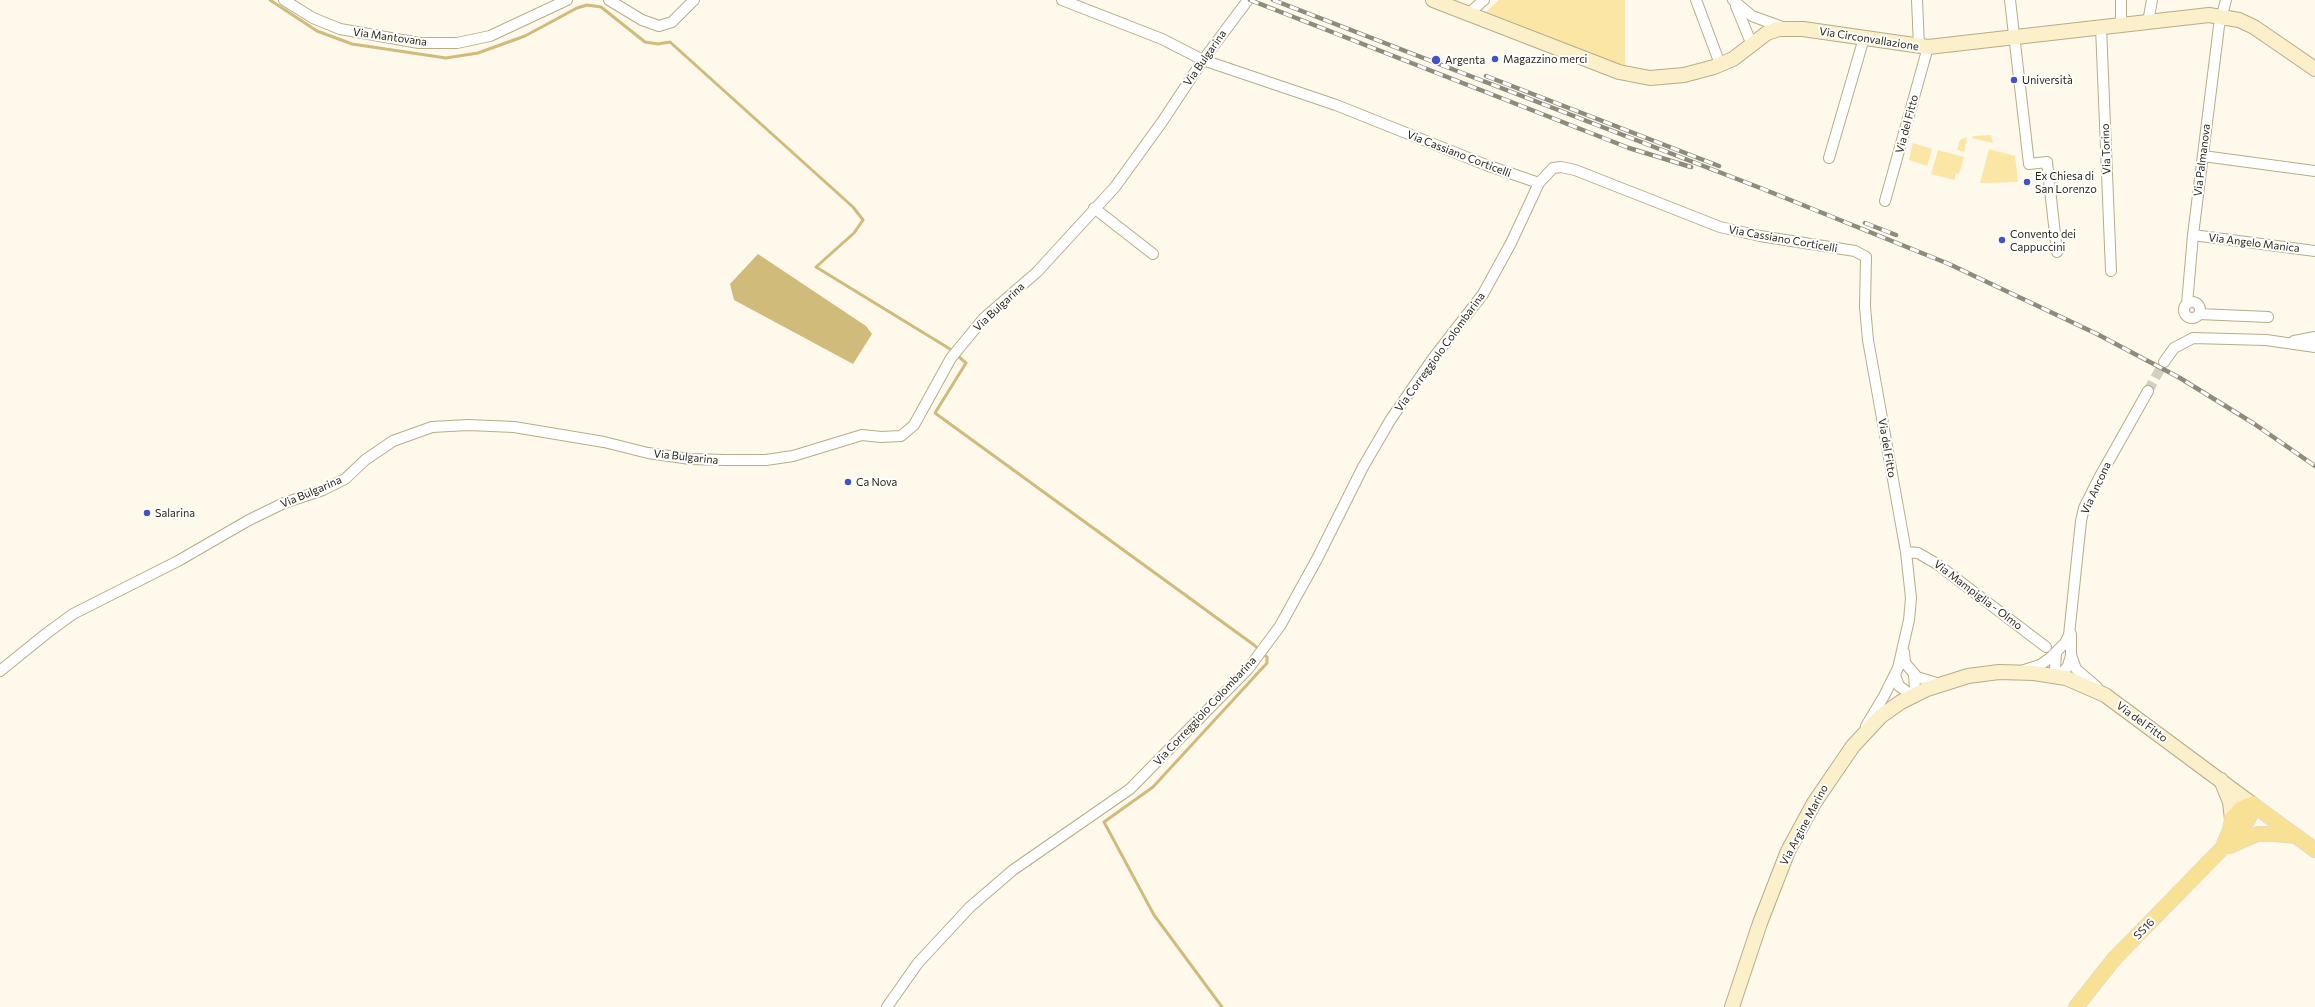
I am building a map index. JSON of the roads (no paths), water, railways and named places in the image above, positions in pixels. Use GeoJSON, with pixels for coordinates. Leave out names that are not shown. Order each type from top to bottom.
{"type":"FeatureCollection","features":[{"type":"Feature","properties":{"kind":"main road"},"geometry":{"type":"LineString","coordinates":[[2232,819],[2241,809],[2252,804]]}},
{"type":"Feature","properties":{"kind":"main road","name":"Via del Fitto"},"geometry":{"type":"LineString","coordinates":[[2252,804],[2315,850]]}},
{"type":"Feature","properties":{"kind":"main road","name":"SS16"},"geometry":{"type":"LineString","coordinates":[[2076,1007],[2114,959],[2243,827],[2249,818],[2252,804]]}},
{"type":"Feature","properties":{"kind":"main road","name":"SS16"},"geometry":{"type":"LineString","coordinates":[[2216,854],[2228,837],[2232,819]]}},
{"type":"Feature","properties":{"kind":"main road","name":"SS16"},"geometry":{"type":"LineString","coordinates":[[2216,854],[2252,836],[2269,833],[2296,836]]}},
{"type":"Feature","properties":{"kind":"street","name":"Via Mantovana"},"geometry":{"type":"LineString","coordinates":[[284,0],[313,18],[340,29],[419,43],[457,43],[490,36],[567,0]]}},
{"type":"Feature","properties":{"kind":"street"},"geometry":{"type":"LineString","coordinates":[[609,0],[642,20],[659,26],[672,22],[694,0]]}},
{"type":"Feature","properties":{"kind":"street","name":"Via Cassiano Corticelli"},"geometry":{"type":"LineString","coordinates":[[1062,0],[1162,39],[1203,60],[1336,105],[1486,165],[1539,183],[1553,168],[1565,168],[1595,177],[1720,227],[1760,236],[1860,253]]}},
{"type":"Feature","properties":{"kind":"street","name":"Via Bulgarina"},"geometry":{"type":"LineString","coordinates":[[0,671],[47,632],[73,614],[178,561],[249,520],[284,503],[323,490],[345,479],[365,460],[392,441],[432,427],[468,425],[514,427],[690,460],[766,460],[793,456],[821,449],[862,435],[881,438],[901,436],[914,425],[955,353],[984,318],[1037,272],[1094,208],[1115,187],[1162,122],[1203,60],[1248,0]]}},
{"type":"Feature","properties":{"kind":"street","name":"Via Circonvallazione"},"geometry":{"type":"LineString","coordinates":[[1433,0],[1638,78],[1661,79],[1720,64],[1733,59],[1767,33],[1787,28],[1803,29],[1923,47],[2198,16],[2221,16],[2239,20],[2262,31],[2315,69]]}},
{"type":"Feature","properties":{"kind":"street"},"geometry":{"type":"LineString","coordinates":[[1468,14],[1484,0]]}},
{"type":"Feature","properties":{"kind":"street"},"geometry":{"type":"LineString","coordinates":[[1696,0],[1720,64]]}},
{"type":"Feature","properties":{"kind":"street","name":"Via del Fitto"},"geometry":{"type":"LineString","coordinates":[[1885,201],[1923,47],[1917,0]]}},
{"type":"Feature","properties":{"kind":"street"},"geometry":{"type":"LineString","coordinates":[[2010,0],[2029,164],[2047,162],[2057,252]]}},
{"type":"Feature","properties":{"kind":"street"},"geometry":{"type":"LineString","coordinates":[[2121,0],[2121,25]]}},
{"type":"Feature","properties":{"kind":"street"},"geometry":{"type":"LineString","coordinates":[[2148,22],[2152,0]]}},
{"type":"Feature","properties":{"kind":"street","name":"Via Palmanova"},"geometry":{"type":"LineString","coordinates":[[2199,310],[2192,318],[2186,315],[2184,310],[2187,304],[2193,235],[2221,16],[2226,0]]}},
{"type":"Feature","properties":{"kind":"street"},"geometry":{"type":"LineString","coordinates":[[1733,1],[1752,16],[1787,28]]}},
{"type":"Feature","properties":{"kind":"street"},"geometry":{"type":"LineString","coordinates":[[1733,1],[1752,45]]}},
{"type":"Feature","properties":{"kind":"street","name":"Via Torino"},"geometry":{"type":"LineString","coordinates":[[2101,27],[2111,271]]}},
{"type":"Feature","properties":{"kind":"street"},"geometry":{"type":"LineString","coordinates":[[1829,158],[1864,38]]}},
{"type":"Feature","properties":{"kind":"street"},"geometry":{"type":"LineString","coordinates":[[2203,156],[2315,171]]}},
{"type":"Feature","properties":{"kind":"street","name":"Via Correggiolo Colombarina"},"geometry":{"type":"LineString","coordinates":[[887,1007],[918,963],[970,907],[1013,870],[1130,789],[1243,674],[1280,626],[1314,565],[1363,466],[1391,419],[1434,357],[1483,294],[1511,243],[1539,183]]}},
{"type":"Feature","properties":{"kind":"street"},"geometry":{"type":"LineString","coordinates":[[1094,208],[1153,254]]}},
{"type":"Feature","properties":{"kind":"street","name":"Via Angelo Manica"},"geometry":{"type":"LineString","coordinates":[[2193,235],[2315,251]]}},
{"type":"Feature","properties":{"kind":"street","name":"Via del Fitto"},"geometry":{"type":"LineString","coordinates":[[1853,746],[1884,696],[1895,675],[1904,646],[1910,604],[1906,552],[1868,340],[1865,307],[1867,262],[1864,255],[1860,253]]}},
{"type":"Feature","properties":{"kind":"street"},"geometry":{"type":"LineString","coordinates":[[2187,304],[2194,302],[2199,310],[2268,317]]}},
{"type":"Feature","properties":{"kind":"street"},"geometry":{"type":"LineString","coordinates":[[2164,362],[2174,348],[2193,338],[2294,341],[2315,337]]}},
{"type":"Feature","properties":{"kind":"street"},"geometry":{"type":"LineString","coordinates":[[2266,340],[2315,347]]}},
{"type":"Feature","properties":{"kind":"street","name":"Via Ancona"},"geometry":{"type":"LineString","coordinates":[[2018,672],[2040,665],[2056,653],[2069,635],[2081,521],[2084,508],[2098,478],[2148,391]]}},
{"type":"Feature","properties":{"kind":"street","name":"Via Mampiglia - Olmo"},"geometry":{"type":"LineString","coordinates":[[1906,552],[1918,553],[1931,560],[2046,646]]}},
{"type":"Feature","properties":{"kind":"street","name":"Via Ancona"},"geometry":{"type":"LineString","coordinates":[[2059,677],[2068,666],[2071,655],[2071,618]]}},
{"type":"Feature","properties":{"kind":"street","name":"Via del Fitto"},"geometry":{"type":"LineString","coordinates":[[1904,646],[1905,664],[1914,675],[1922,680],[1940,684]]}},
{"type":"Feature","properties":{"kind":"street"},"geometry":{"type":"LineString","coordinates":[[2056,653],[2054,668],[2059,677]]}},
{"type":"Feature","properties":{"kind":"street","name":"Via Ancona"},"geometry":{"type":"LineString","coordinates":[[2071,655],[2076,669],[2105,695]]}},
{"type":"Feature","properties":{"kind":"street","name":"Via del Fitto"},"geometry":{"type":"LineString","coordinates":[[1913,696],[1940,684],[1986,673],[2018,672],[2059,677],[2105,695],[2252,804]]}},
{"type":"Feature","properties":{"kind":"street"},"geometry":{"type":"LineString","coordinates":[[1895,675],[1899,686],[1913,696],[1915,689],[1914,675]]}},
{"type":"Feature","properties":{"kind":"street","name":"Via Argine Marino"},"geometry":{"type":"LineString","coordinates":[[1732,1007],[1760,923],[1788,851],[1814,803],[1853,746],[1881,716],[1913,696]]}},
{"type":"Feature","properties":{"kind":"street","name":"SS16"},"geometry":{"type":"LineString","coordinates":[[2220,780],[2230,802],[2232,819]]}},
{"type":"Feature","properties":{"kind":"waterway"},"geometry":{"type":"LineString","coordinates":[[270,0],[317,31],[352,44],[446,58],[478,53],[525,36],[577,8],[587,5],[601,7],[645,42],[658,44],[670,42],[853,207],[863,220],[854,233],[816,267],[950,349],[966,363],[935,413],[1254,645],[1267,657],[1267,663],[1153,787],[1104,822],[1154,915],[1222,1007]]}},
{"type":"Feature","properties":{"kind":"tunnel"},"geometry":{"type":"LineString","coordinates":[[2148,391],[2164,362]]}},
{"type":"Feature","properties":{"kind":"railway"},"geometry":{"type":"LineString","coordinates":[[1250,0],[1629,148],[1691,167]]}},
{"type":"Feature","properties":{"kind":"railway"},"geometry":{"type":"LineString","coordinates":[[1273,0],[1763,189],[1949,264],[2097,334],[2180,378],[2253,423],[2315,466]]}},
{"type":"Feature","properties":{"kind":"railway"},"geometry":{"type":"LineString","coordinates":[[1486,76],[1719,166]]}},
{"type":"Feature","properties":{"kind":"railway"},"geometry":{"type":"LineString","coordinates":[[1865,223],[1896,235]]}},
{"type":"Feature","properties":{"kind":"place","name":"Magazzino merci"},"geometry":{"type":"Point","coordinates":[1495,59]}},
{"type":"Feature","properties":{"kind":"place","name":"Argenta"},"geometry":{"type":"Point","coordinates":[1436,60]}},
{"type":"Feature","properties":{"kind":"place","name":"Università"},"geometry":{"type":"Point","coordinates":[2014,80]}},
{"type":"Feature","properties":{"kind":"place","name":"Ex Chiesa di San Lorenzo"},"geometry":{"type":"Point","coordinates":[2027,182]}},
{"type":"Feature","properties":{"kind":"place","name":"Convento dei Cappuccini"},"geometry":{"type":"Point","coordinates":[2002,240]}},
{"type":"Feature","properties":{"kind":"place","name":"Ca Nova"},"geometry":{"type":"Point","coordinates":[848,482]}},
{"type":"Feature","properties":{"kind":"place","name":"Salarina"},"geometry":{"type":"Point","coordinates":[147,513]}}]}
